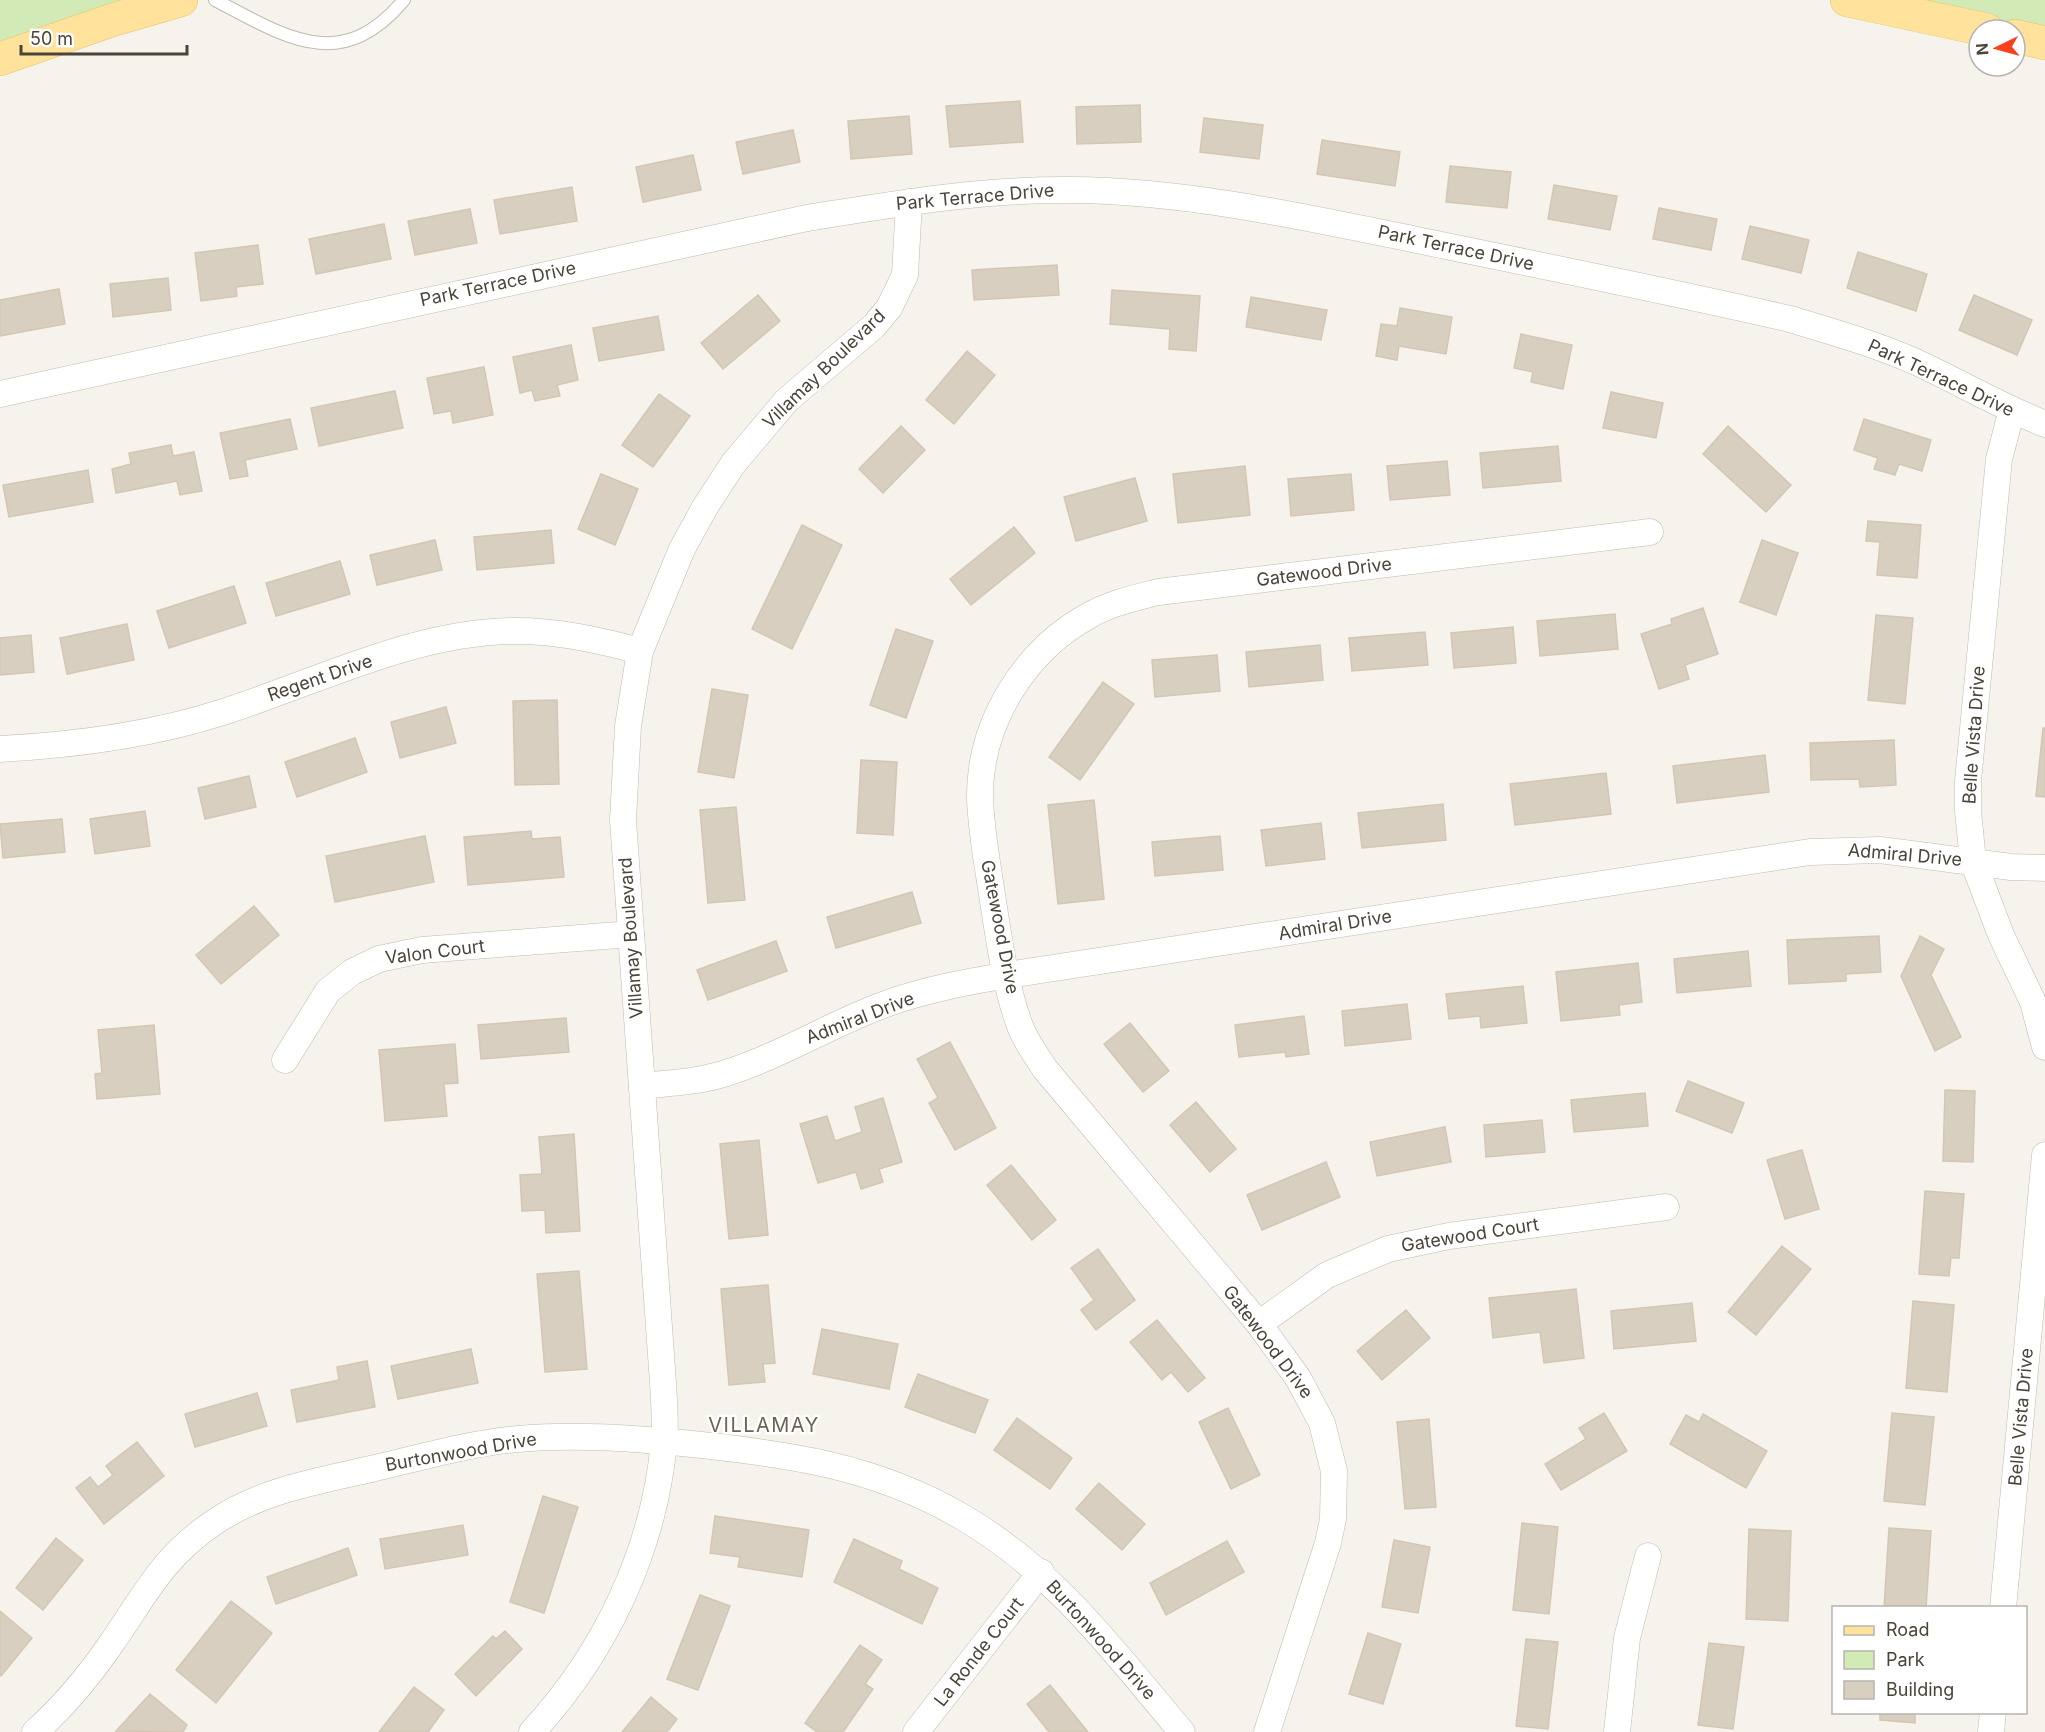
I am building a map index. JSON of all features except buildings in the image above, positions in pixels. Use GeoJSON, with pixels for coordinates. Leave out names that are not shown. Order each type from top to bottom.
{"type":"FeatureCollection","features":[{"type":"Feature","properties":{"kind":"main road"},"geometry":{"type":"LineString","coordinates":[[0,59],[112,20],[181,0]]}},
{"type":"Feature","properties":{"kind":"main road"},"geometry":{"type":"LineString","coordinates":[[1847,0],[1967,26]]}},
{"type":"Feature","properties":{"kind":"main road"},"geometry":{"type":"LineString","coordinates":[[2027,39],[2045,43]]}},
{"type":"Feature","properties":{"kind":"street","name":"Park Terrace Drive"},"geometry":{"type":"LineString","coordinates":[[0,393],[807,218],[909,202],[1019,190],[1073,190],[1174,195],[1268,210],[1790,318],[1854,338],[1915,362],[2012,410],[2045,423]]}},
{"type":"Feature","properties":{"kind":"street","name":"Villamay Boulevard"},"geometry":{"type":"LineString","coordinates":[[532,1732],[583,1671],[622,1601],[645,1532],[665,1442],[623,820],[623,777],[628,726],[640,651],[682,549],[705,507],[733,464],[787,400],[874,326],[889,308],[905,274],[909,202]]}},
{"type":"Feature","properties":{"kind":"street","name":"Belle Vista Drive"},"geometry":{"type":"LineString","coordinates":[[2012,410],[1999,459],[1968,781],[1968,820],[1973,861],[2001,935],[2033,1002],[2045,1047]]}},
{"type":"Feature","properties":{"kind":"street","name":"Gatewood Drive"},"geometry":{"type":"LineString","coordinates":[[1267,1732],[1328,1543],[1335,1487],[1330,1452],[1314,1405],[1259,1324],[1045,1069],[1020,1025],[997,925],[982,825],[980,796],[982,766],[993,726],[1012,688],[1038,655],[1071,627],[1111,605],[1158,592],[1650,532]]}},
{"type":"Feature","properties":{"kind":"street","name":"Regent Drive"},"geometry":{"type":"LineString","coordinates":[[0,749],[89,741],[147,731],[222,712],[407,648],[468,634],[511,631],[551,632],[596,639],[640,651]]}},
{"type":"Feature","properties":{"kind":"street","name":"Admiral Drive"},"geometry":{"type":"LineString","coordinates":[[642,1086],[692,1081],[724,1074],[885,1004],[954,984],[1008,975],[1810,852],[1880,850],[2011,867],[2045,868]]}},
{"type":"Feature","properties":{"kind":"street","name":"Valon Court"},"geometry":{"type":"LineString","coordinates":[[285,1060],[328,992],[352,972],[379,958],[422,950],[631,934]]}},
{"type":"Feature","properties":{"kind":"street","name":"Belle Vista Drive"},"geometry":{"type":"LineString","coordinates":[[2003,1606],[2045,1155]]}},
{"type":"Feature","properties":{"kind":"street","name":"Gatewood Court"},"geometry":{"type":"LineString","coordinates":[[1259,1324],[1326,1275],[1388,1249],[1449,1236],[1666,1207]]}},
{"type":"Feature","properties":{"kind":"street","name":"Burtonwood Drive"},"geometry":{"type":"LineString","coordinates":[[34,1732],[68,1699],[111,1644],[147,1586],[173,1556],[208,1527],[240,1507],[308,1483],[515,1439],[574,1436],[665,1442],[792,1455],[858,1471],[907,1489],[961,1516],[1003,1543],[1041,1572],[1071,1602],[1182,1732]]}},
{"type":"Feature","properties":{"kind":"street"},"geometry":{"type":"LineString","coordinates":[[1617,1732],[1627,1638],[1648,1556]]}},
{"type":"Feature","properties":{"kind":"street","name":"La Ronde Court"},"geometry":{"type":"LineString","coordinates":[[916,1732],[1041,1572]]}},
{"type":"Feature","properties":{"kind":"street"},"geometry":{"type":"LineString","coordinates":[[1991,1732],[1993,1714]]}},
{"type":"Feature","properties":{"kind":"lane"},"geometry":{"type":"LineString","coordinates":[[215,0],[278,33],[316,43],[337,43],[359,37],[389,18],[404,0]]}},
{"type":"Feature","properties":{"kind":"green space"},"geometry":{"type":"Polygon","coordinates":[[[0,0],[185,0],[0,66],[0,0]]]}},
{"type":"Feature","properties":{"kind":"green space"},"geometry":{"type":"Polygon","coordinates":[[[1838,0],[2045,0],[2045,37],[2027,34],[2027,18],[1967,18],[1967,23],[1838,0]]]}},
{"type":"Feature","properties":{"kind":"district","name":"VILLAMAY"},"geometry":{"type":"Point","coordinates":[764,1425]}}]}
